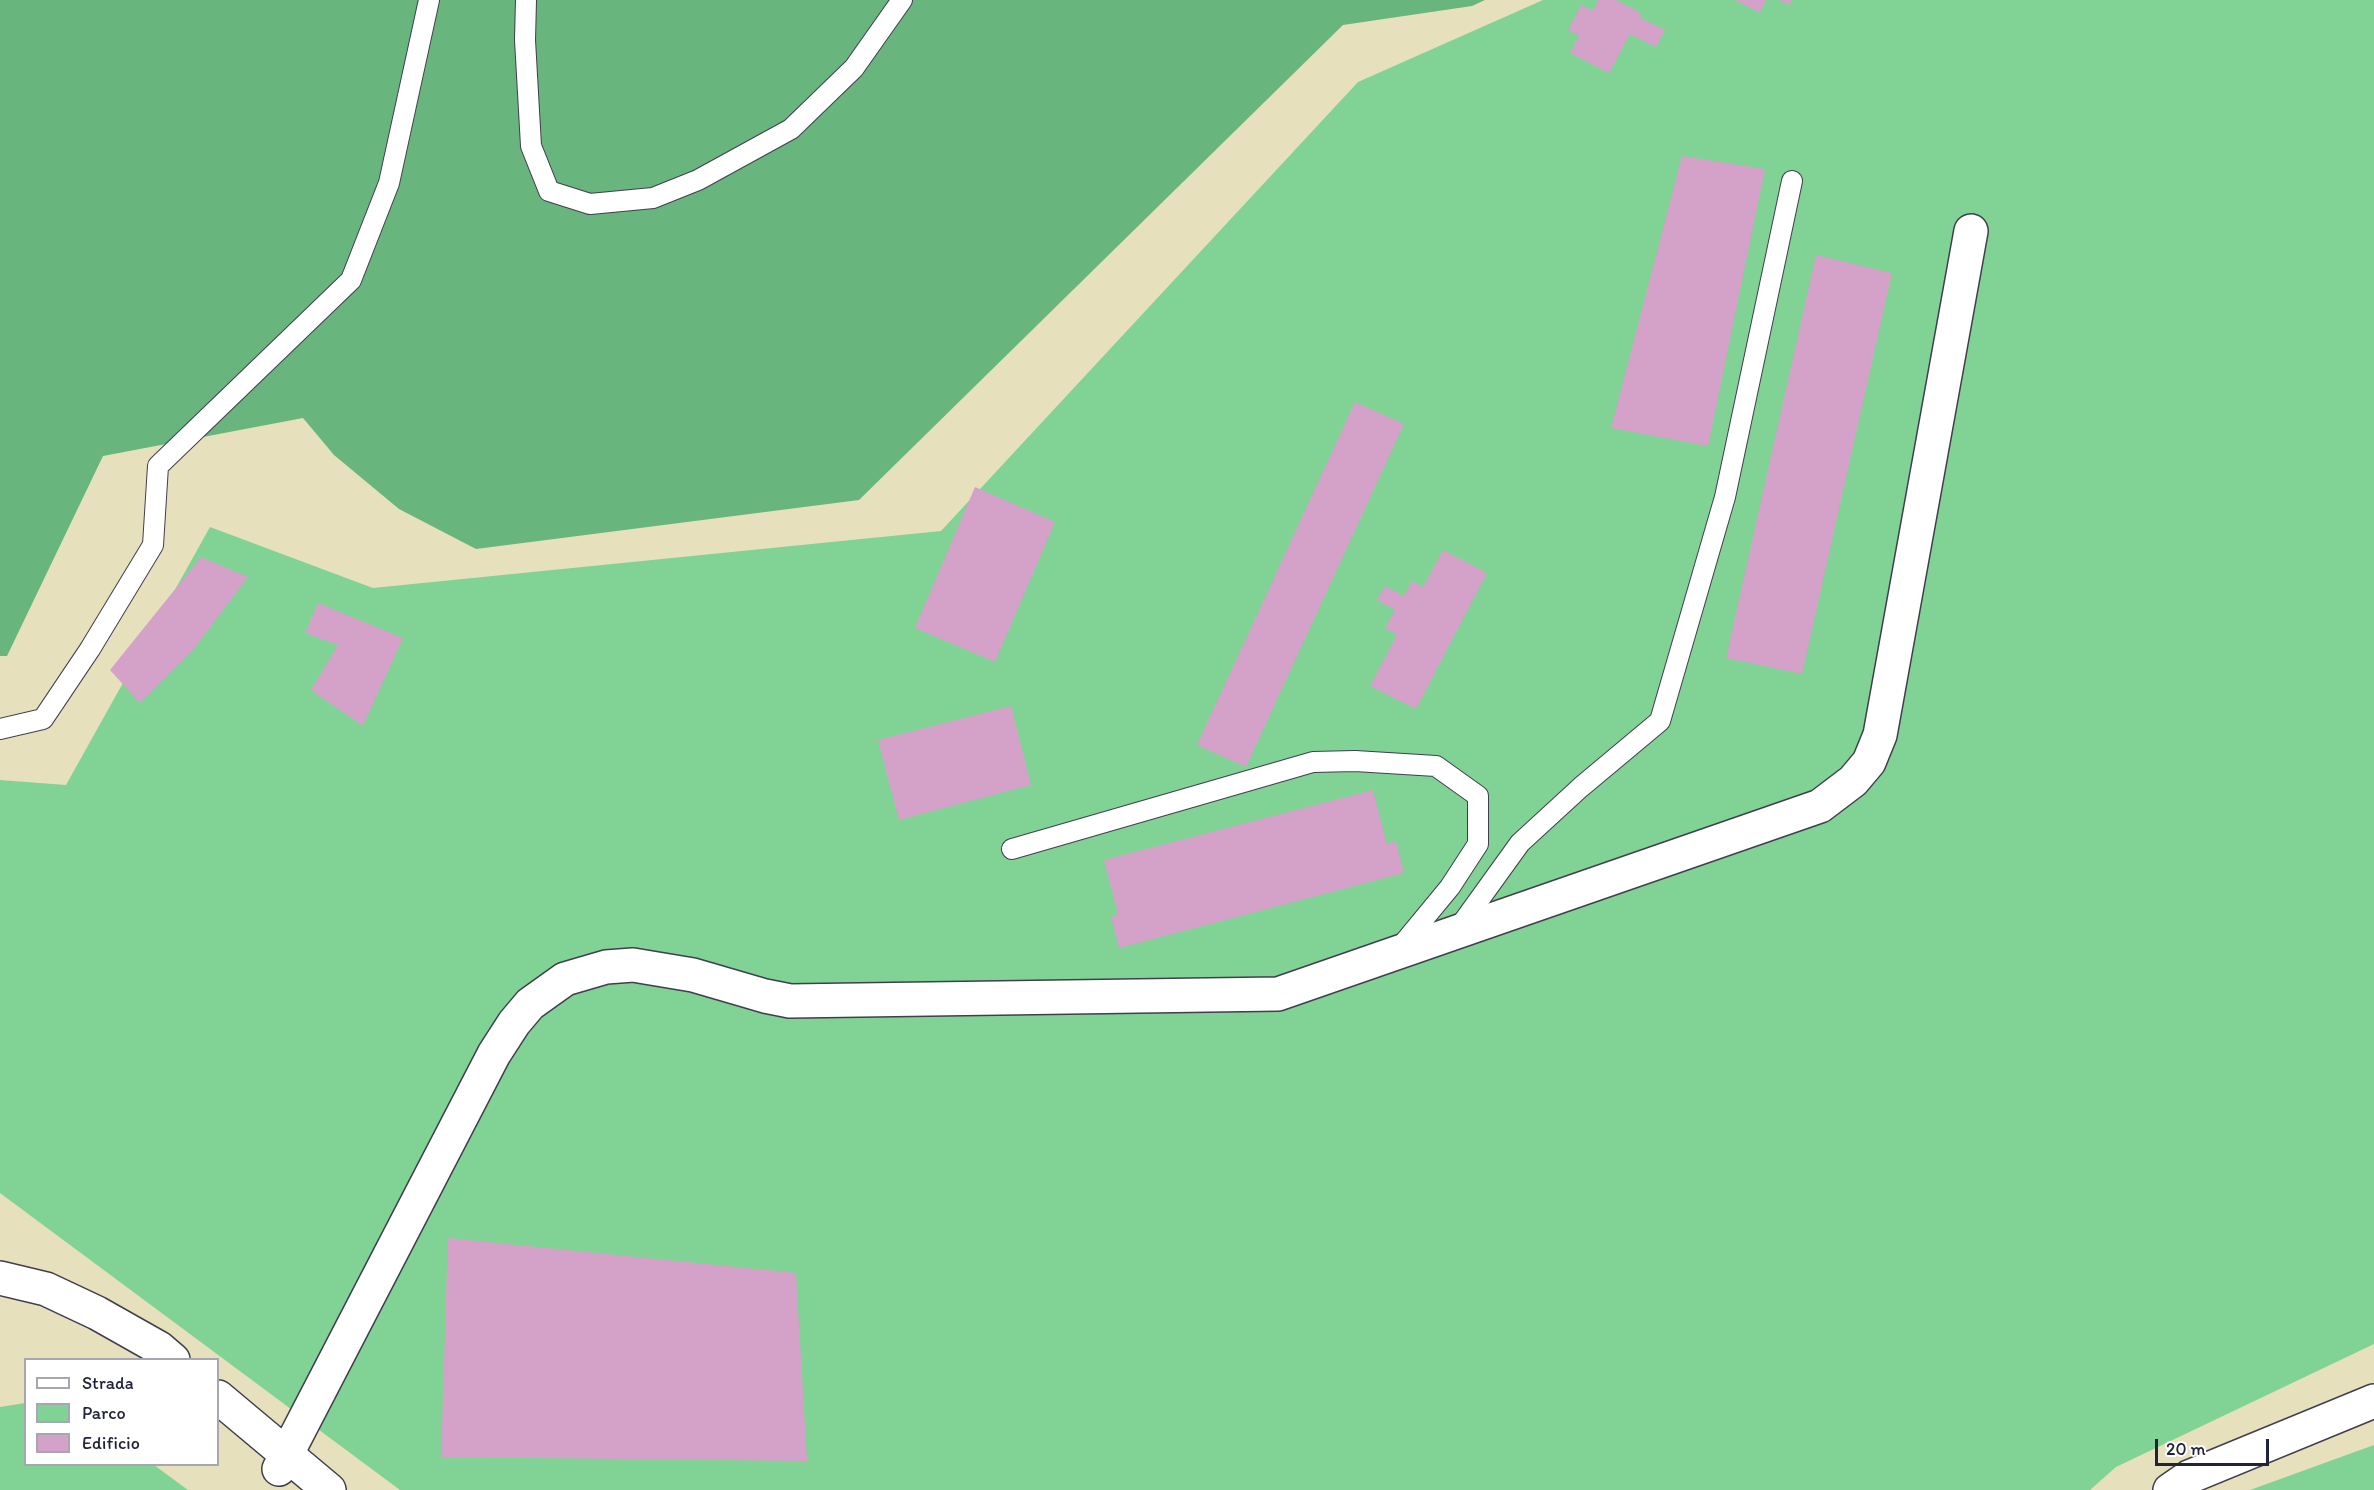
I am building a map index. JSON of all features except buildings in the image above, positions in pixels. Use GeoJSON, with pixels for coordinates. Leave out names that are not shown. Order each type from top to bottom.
{"type":"FeatureCollection","features":[{"type":"Feature","properties":{"kind":"street"},"geometry":{"type":"LineString","coordinates":[[283,1462],[494,1054],[514,1023],[530,1004],[565,980],[606,967],[633,965],[693,975],[790,1001],[1278,994],[1820,806],[1853,781],[1869,762],[1880,735],[1971,231]]}},
{"type":"Feature","properties":{"kind":"street"},"geometry":{"type":"LineString","coordinates":[[0,1278],[46,1289],[117,1324],[172,1358]]}},
{"type":"Feature","properties":{"kind":"street"},"geometry":{"type":"LineString","coordinates":[[0,1299],[41,1306],[140,1358]]}},
{"type":"Feature","properties":{"kind":"street"},"geometry":{"type":"LineString","coordinates":[[219,1398],[283,1462],[305,1490]]}},
{"type":"Feature","properties":{"kind":"street"},"geometry":{"type":"LineString","coordinates":[[2170,1490],[2188,1477],[2374,1401]]}},
{"type":"Feature","properties":{"kind":"street"},"geometry":{"type":"LineString","coordinates":[[219,1420],[329,1490]]}},
{"type":"Feature","properties":{"kind":"street"},"geometry":{"type":"LineString","coordinates":[[2210,1490],[2374,1423]]}},
{"type":"Feature","properties":{"kind":"lane"},"geometry":{"type":"LineString","coordinates":[[0,729],[43,719],[90,649],[153,545],[158,466],[351,280],[388,183],[429,0]]}},
{"type":"Feature","properties":{"kind":"lane"},"geometry":{"type":"LineString","coordinates":[[526,0],[525,40],[531,146],[549,191],[590,204],[653,198],[698,180],[791,129],[854,68],[902,0]]}},
{"type":"Feature","properties":{"kind":"lane"},"geometry":{"type":"LineString","coordinates":[[1456,932],[1520,843],[1581,787],[1660,721],[1725,497],[1792,181]]}},
{"type":"Feature","properties":{"kind":"lane"},"geometry":{"type":"LineString","coordinates":[[0,716],[43,719]]}},
{"type":"Feature","properties":{"kind":"lane"},"geometry":{"type":"LineString","coordinates":[[1012,849],[1313,762],[1355,761],[1436,766],[1478,796],[1478,844],[1450,887],[1396,952]]}},
{"type":"Feature","properties":{"kind":"green space"},"geometry":{"type":"Polygon","coordinates":[[[0,0],[1485,0],[1472,6],[1343,25],[859,500],[476,549],[399,509],[334,455],[303,418],[103,456],[7,656],[0,656],[0,0]]]}},
{"type":"Feature","properties":{"kind":"green space"},"geometry":{"type":"Polygon","coordinates":[[[1543,0],[2374,0],[2374,1344],[2116,1467],[2090,1490],[400,1490],[0,1193],[0,780],[66,785],[210,527],[373,588],[941,531],[1358,82],[1543,0]]]}},
{"type":"Feature","properties":{"kind":"green space"},"geometry":{"type":"Polygon","coordinates":[[[24,1403],[24,1466],[155,1466],[188,1490],[0,1490],[0,1407],[24,1403]]]}},
{"type":"Feature","properties":{"kind":"green space"},"geometry":{"type":"Polygon","coordinates":[[[2374,1445],[2374,1490],[2250,1490],[2374,1445]]]}}]}
